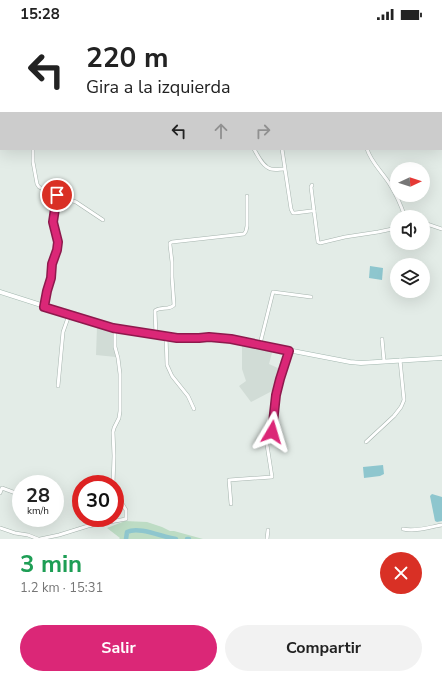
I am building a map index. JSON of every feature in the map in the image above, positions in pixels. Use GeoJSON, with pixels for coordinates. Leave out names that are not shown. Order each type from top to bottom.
{"type":"FeatureCollection","features":[{"type":"Feature","properties":{"kind":"main road"},"geometry":{"type":"LineString","coordinates":[[0,292],[68,315],[116,329],[156,335],[187,338],[221,338],[260,344],[350,362],[442,358]]}},
{"type":"Feature","properties":{"kind":"street"},"geometry":{"type":"LineString","coordinates":[[33,150],[33,162],[37,184],[39,187],[76,202],[103,220]]}},
{"type":"Feature","properties":{"kind":"street"},"geometry":{"type":"LineString","coordinates":[[254,150],[258,158],[267,168],[284,169]]}},
{"type":"Feature","properties":{"kind":"street"},"geometry":{"type":"LineString","coordinates":[[282,150],[291,209],[295,213],[314,211]]}},
{"type":"Feature","properties":{"kind":"street"},"geometry":{"type":"LineString","coordinates":[[367,150],[369,155],[392,188],[403,210]]}},
{"type":"Feature","properties":{"kind":"street"},"geometry":{"type":"LineString","coordinates":[[312,185],[311,187],[318,242],[320,243],[360,234],[390,229]]}},
{"type":"Feature","properties":{"kind":"street"},"geometry":{"type":"LineString","coordinates":[[44,307],[51,278],[52,264],[58,242],[53,222],[57,195]]}},
{"type":"Feature","properties":{"kind":"street"},"geometry":{"type":"LineString","coordinates":[[156,335],[156,310],[170,308],[174,305],[170,243],[208,237],[244,234],[247,226],[247,196]]}},
{"type":"Feature","properties":{"kind":"street"},"geometry":{"type":"LineString","coordinates":[[430,225],[442,229]]}},
{"type":"Feature","properties":{"kind":"street"},"geometry":{"type":"LineString","coordinates":[[260,344],[273,292],[311,297]]}},
{"type":"Feature","properties":{"kind":"street"},"geometry":{"type":"LineString","coordinates":[[58,386],[63,332],[68,315]]}},
{"type":"Feature","properties":{"kind":"street"},"geometry":{"type":"LineString","coordinates":[[113,475],[113,432],[119,418],[120,411],[120,374],[115,347],[116,329]]}},
{"type":"Feature","properties":{"kind":"street"},"geometry":{"type":"LineString","coordinates":[[166,336],[167,365],[172,376],[188,396],[194,409]]}},
{"type":"Feature","properties":{"kind":"street"},"geometry":{"type":"LineString","coordinates":[[382,339],[384,361]]}},
{"type":"Feature","properties":{"kind":"street"},"geometry":{"type":"LineString","coordinates":[[231,504],[229,480],[272,477],[265,432],[272,432],[276,395],[289,351]]}},
{"type":"Feature","properties":{"kind":"street"},"geometry":{"type":"LineString","coordinates":[[366,442],[402,407],[404,400],[400,360]]}},
{"type":"Feature","properties":{"kind":"street"},"geometry":{"type":"LineString","coordinates":[[0,493],[2,488],[12,492]]}},
{"type":"Feature","properties":{"kind":"street"},"geometry":{"type":"LineString","coordinates":[[124,507],[126,510],[126,519],[124,519]]}},
{"type":"Feature","properties":{"kind":"street"},"geometry":{"type":"LineString","coordinates":[[403,528],[406,530],[422,529],[442,525]]}},
{"type":"Feature","properties":{"kind":"street"},"geometry":{"type":"LineString","coordinates":[[0,528],[39,539],[65,534],[85,527]]}},
{"type":"Feature","properties":{"kind":"street"},"geometry":{"type":"LineString","coordinates":[[267,539],[268,530]]}},
{"type":"Feature","properties":{"kind":"shaded area"},"geometry":{"type":"Polygon","coordinates":[[[97,327],[114,332],[116,357],[96,355],[97,327]]]}},
{"type":"Feature","properties":{"kind":"shaded area"},"geometry":{"type":"Polygon","coordinates":[[[242,344],[273,349],[269,364],[280,369],[274,390],[251,402],[239,386],[246,381],[242,369],[242,344]]]}},
{"type":"Feature","properties":{"kind":"green space"},"geometry":{"type":"Polygon","coordinates":[[[124,521],[147,522],[170,531],[203,539],[119,539],[120,538],[107,528],[124,527],[124,521]]]}},
{"type":"Feature","properties":{"kind":"water"},"geometry":{"type":"Polygon","coordinates":[[[370,266],[383,268],[382,280],[369,278],[370,266]]]}},
{"type":"Feature","properties":{"kind":"water"},"geometry":{"type":"Polygon","coordinates":[[[383,465],[384,474],[364,478],[363,467],[383,465]]]}},
{"type":"Feature","properties":{"kind":"water"},"geometry":{"type":"Polygon","coordinates":[[[432,494],[442,497],[442,521],[435,521],[430,496],[432,494]]]}},
{"type":"Feature","properties":{"kind":"waterway"},"geometry":{"type":"LineString","coordinates":[[126,539],[127,532],[132,530],[151,532],[176,539]]}},
{"type":"Feature","properties":{"kind":"route"},"geometry":{"type":"LineString","coordinates":[[57,195],[53,222],[58,242],[52,264],[51,278],[44,307],[113,328],[177,338],[209,337],[231,339],[289,351],[276,395],[272,432]]}}]}
